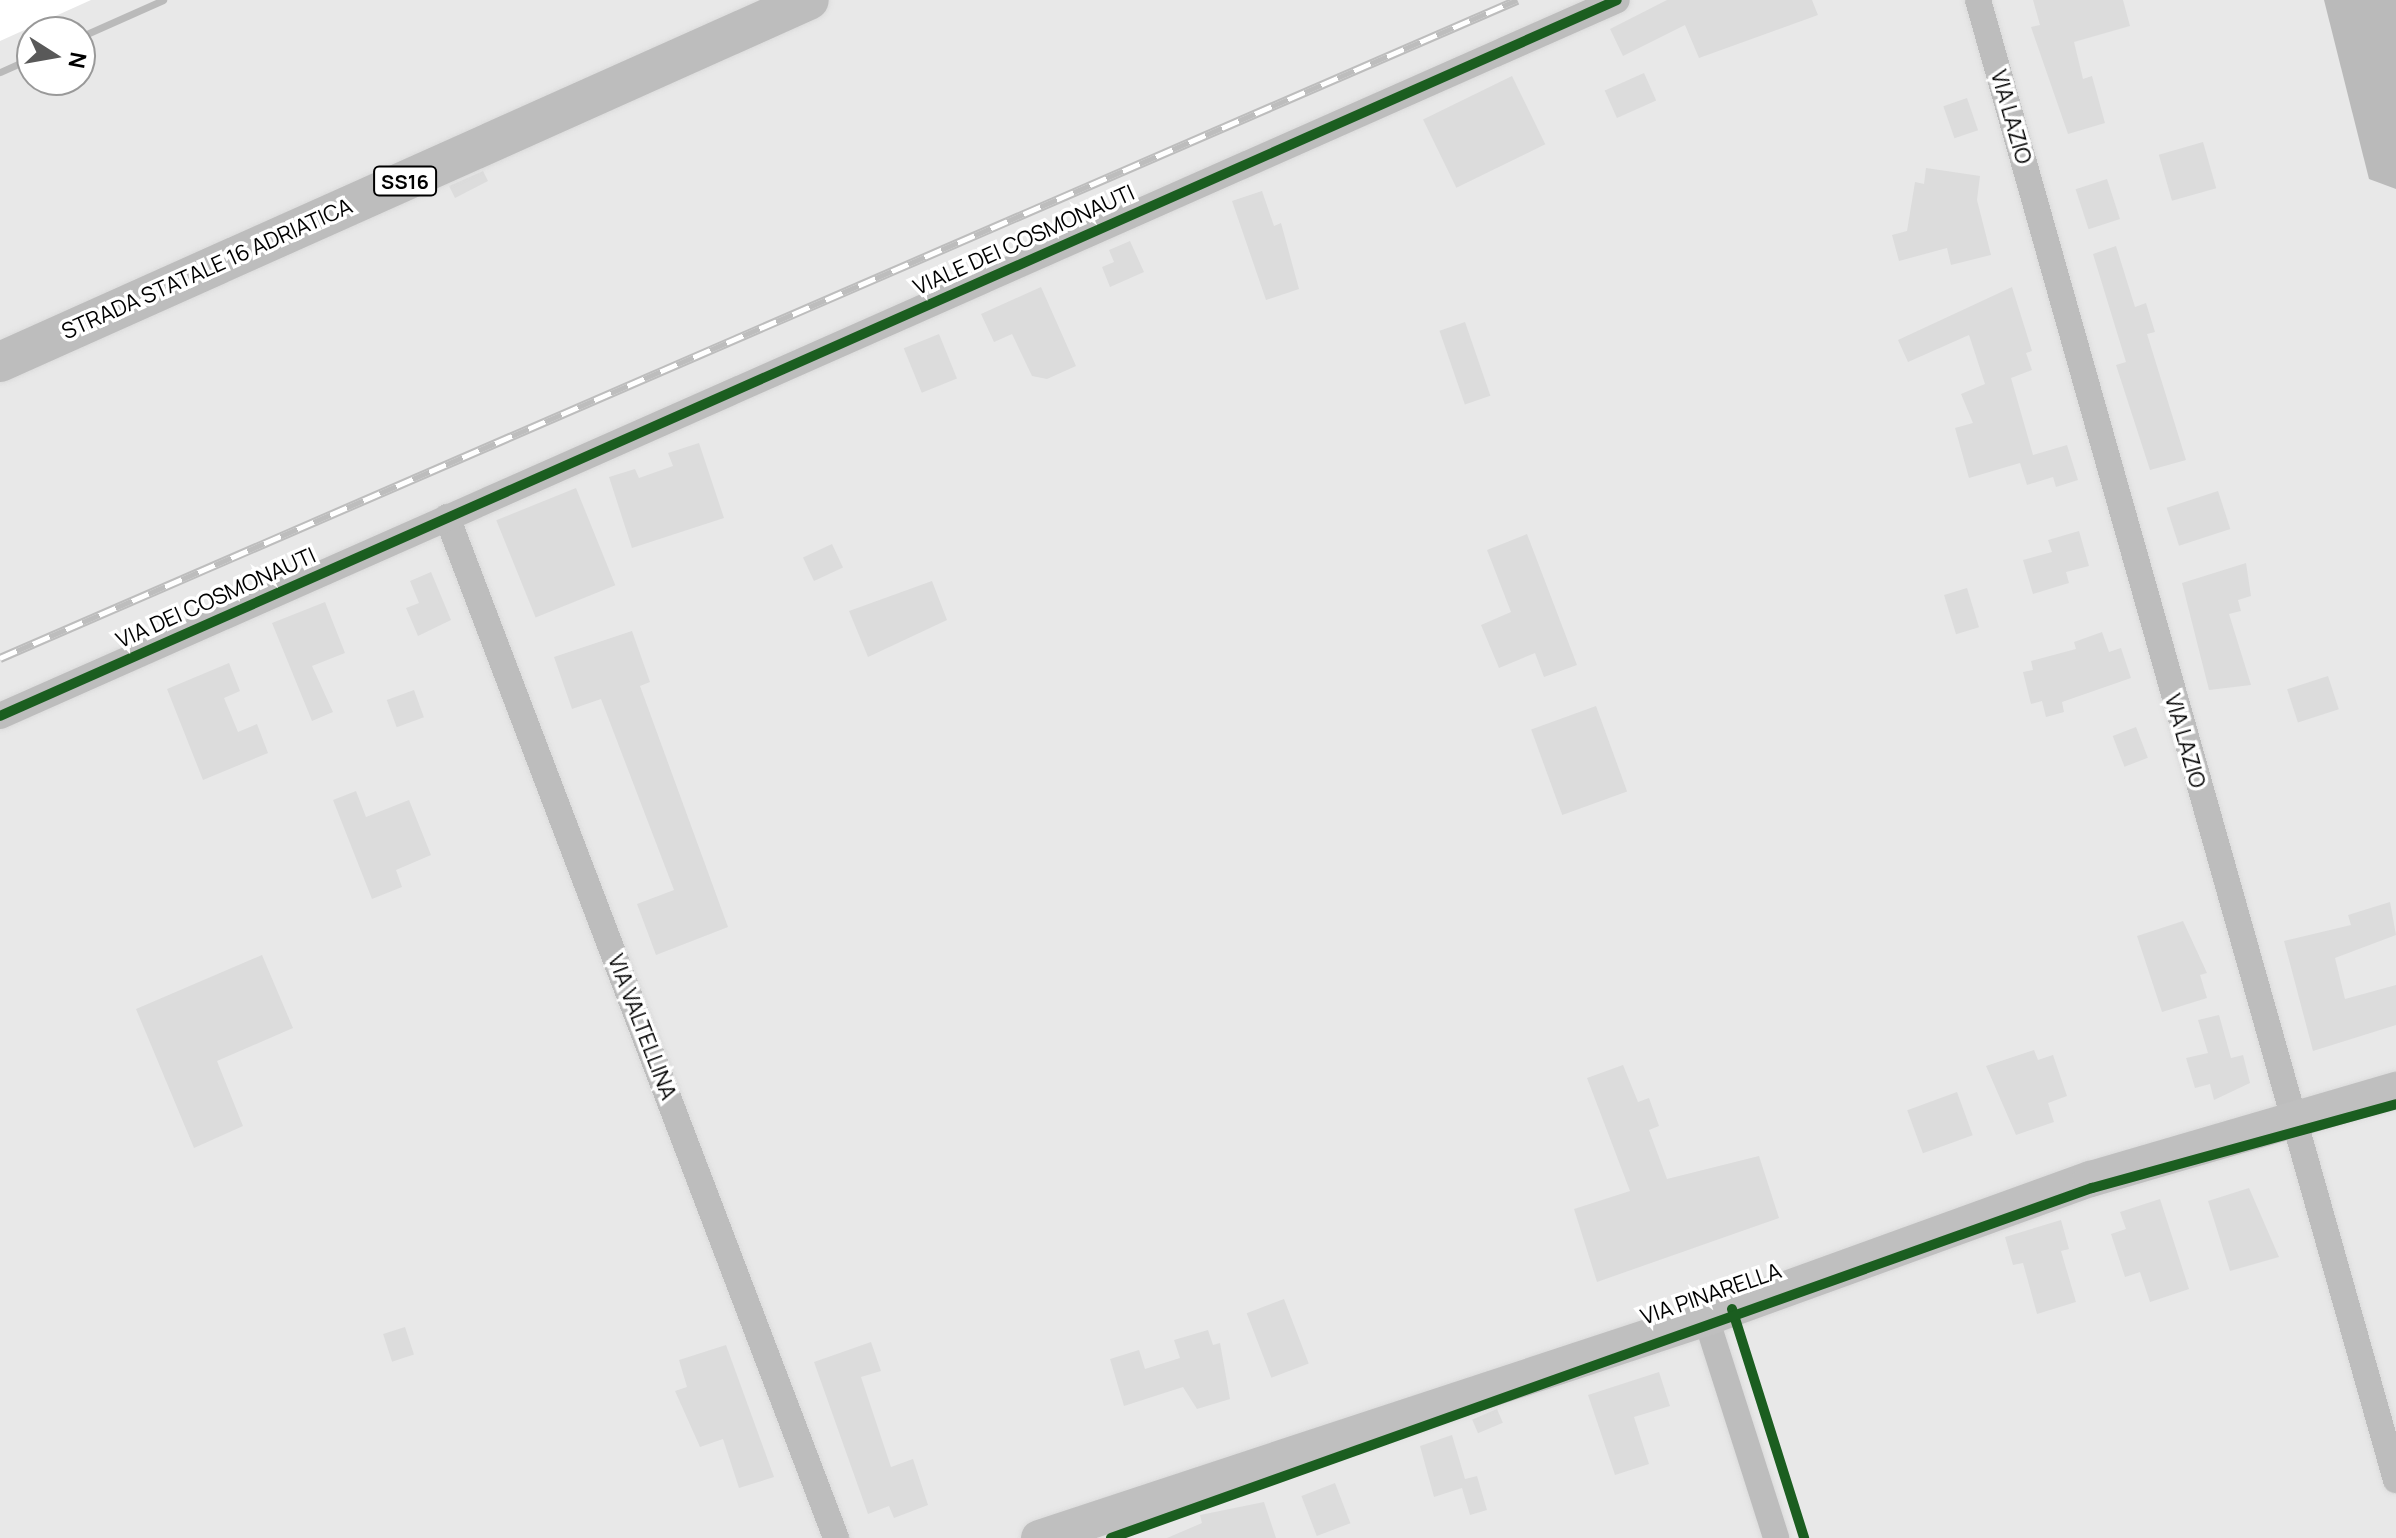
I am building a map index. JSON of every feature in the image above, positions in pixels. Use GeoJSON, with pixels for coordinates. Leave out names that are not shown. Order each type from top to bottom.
{"type":"FeatureCollection","features":[{"type":"Feature","properties":{"kind":"main road","name":"STRADA STATALE 16 ADRIATICA"},"geometry":{"type":"LineString","coordinates":[[0,362],[809,0]]}},
{"type":"Feature","properties":{"kind":"street","name":"VIALE DEI COSMONAUTI"},"geometry":{"type":"LineString","coordinates":[[447,517],[1617,0]]}},
{"type":"Feature","properties":{"kind":"street","name":"VIA LAZIO"},"geometry":{"type":"LineString","coordinates":[[1978,0],[2396,1480]]}},
{"type":"Feature","properties":{"kind":"street","name":"VIA DEI COSMONAUTI"},"geometry":{"type":"LineString","coordinates":[[0,716],[447,517]]}},
{"type":"Feature","properties":{"kind":"street","name":"VIA VALTELLINA"},"geometry":{"type":"LineString","coordinates":[[447,517],[836,1538]]}},
{"type":"Feature","properties":{"kind":"street","name":"VIA PINARELLA"},"geometry":{"type":"LineString","coordinates":[[1039,1538],[1706,1318],[2091,1179],[2293,1124],[2396,1090]]}},
{"type":"Feature","properties":{"kind":"street"},"geometry":{"type":"LineString","coordinates":[[1706,1318],[1776,1538]]}},
{"type":"Feature","properties":{"kind":"shaded area"},"geometry":{"type":"Polygon","coordinates":[[[91,0],[2396,0],[2396,1538],[0,1538],[0,41],[16,34],[16,96],[96,96],[96,16],[55,16],[91,0]]]}},
{"type":"Feature","properties":{"kind":"shaded area"},"geometry":{"type":"Polygon","coordinates":[[[2324,0],[2396,0],[2396,189],[2369,179],[2324,0]]]}},
{"type":"Feature","properties":{"kind":"building"},"geometry":{"type":"Polygon","coordinates":[[[1667,0],[1812,0],[1818,15],[1699,58],[1685,25],[1623,56],[1610,29],[1667,0]]]}},
{"type":"Feature","properties":{"kind":"building"},"geometry":{"type":"Polygon","coordinates":[[[2033,0],[2123,0],[2130,26],[2074,42],[2083,79],[2092,76],[2105,123],[2068,134],[2031,27],[2040,25],[2033,0]]]}},
{"type":"Feature","properties":{"kind":"building"},"geometry":{"type":"Polygon","coordinates":[[[1644,73],[1656,100],[1617,118],[1605,90],[1644,73]]]}},
{"type":"Feature","properties":{"kind":"building"},"geometry":{"type":"Polygon","coordinates":[[[1512,76],[1545,144],[1456,188],[1423,119],[1512,76]]]}},
{"type":"Feature","properties":{"kind":"building"},"geometry":{"type":"Polygon","coordinates":[[[1967,98],[1978,130],[1954,138],[1943,106],[1967,98]]]}},
{"type":"Feature","properties":{"kind":"building"},"geometry":{"type":"Polygon","coordinates":[[[2203,142],[2216,188],[2172,201],[2159,155],[2203,142]]]}},
{"type":"Feature","properties":{"kind":"building"},"geometry":{"type":"Polygon","coordinates":[[[1926,168],[1980,176],[1977,200],[1991,255],[1951,265],[1947,248],[1899,261],[1892,235],[1907,231],[1915,182],[1924,184],[1926,168]]]}},
{"type":"Feature","properties":{"kind":"building"},"geometry":{"type":"Polygon","coordinates":[[[483,171],[488,181],[455,198],[449,186],[483,171]]]}},
{"type":"Feature","properties":{"kind":"building"},"geometry":{"type":"Polygon","coordinates":[[[2107,179],[2120,219],[2089,229],[2076,189],[2107,179]]]}},
{"type":"Feature","properties":{"kind":"building"},"geometry":{"type":"Polygon","coordinates":[[[1262,191],[1274,226],[1281,223],[1299,289],[1266,300],[1232,201],[1262,191]]]}},
{"type":"Feature","properties":{"kind":"building"},"geometry":{"type":"Polygon","coordinates":[[[1130,241],[1144,272],[1110,287],[1102,267],[1114,262],[1109,250],[1130,241]]]}},
{"type":"Feature","properties":{"kind":"building"},"geometry":{"type":"Polygon","coordinates":[[[2116,246],[2135,307],[2146,303],[2155,332],[2147,334],[2186,460],[2150,470],[2116,365],[2126,362],[2093,254],[2116,246]]]}},
{"type":"Feature","properties":{"kind":"building"},"geometry":{"type":"Polygon","coordinates":[[[1041,287],[1076,366],[1047,379],[1032,376],[1012,334],[994,342],[981,314],[1041,287]]]}},
{"type":"Feature","properties":{"kind":"building"},"geometry":{"type":"Polygon","coordinates":[[[2012,287],[2032,351],[2026,353],[2032,370],[2011,378],[2033,455],[2067,445],[2078,480],[2056,487],[2053,477],[2027,485],[2020,463],[1969,478],[1955,428],[1973,423],[1961,394],[1985,384],[1969,335],[1908,362],[1898,340],[2012,287]]]}},
{"type":"Feature","properties":{"kind":"building"},"geometry":{"type":"Polygon","coordinates":[[[1465,322],[1490,396],[1465,405],[1439,331],[1465,322]]]}},
{"type":"Feature","properties":{"kind":"building"},"geometry":{"type":"Polygon","coordinates":[[[939,334],[957,379],[922,393],[904,348],[939,334]]]}},
{"type":"Feature","properties":{"kind":"building"},"geometry":{"type":"Polygon","coordinates":[[[699,443],[724,518],[632,548],[609,477],[635,469],[639,478],[673,466],[668,453],[699,443]]]}},
{"type":"Feature","properties":{"kind":"building"},"geometry":{"type":"Polygon","coordinates":[[[576,488],[615,585],[536,618],[496,520],[576,488]]]}},
{"type":"Feature","properties":{"kind":"building"},"geometry":{"type":"Polygon","coordinates":[[[2218,491],[2230,529],[2179,546],[2167,508],[2218,491]]]}},
{"type":"Feature","properties":{"kind":"building"},"geometry":{"type":"Polygon","coordinates":[[[2079,531],[2089,566],[2066,572],[2069,583],[2033,594],[2023,560],[2052,552],[2048,540],[2079,531]]]}},
{"type":"Feature","properties":{"kind":"building"},"geometry":{"type":"Polygon","coordinates":[[[1527,534],[1577,665],[1544,677],[1535,653],[1499,668],[1481,625],[1511,612],[1487,550],[1527,534]]]}},
{"type":"Feature","properties":{"kind":"building"},"geometry":{"type":"Polygon","coordinates":[[[832,544],[843,568],[814,581],[803,558],[832,544]]]}},
{"type":"Feature","properties":{"kind":"building"},"geometry":{"type":"Polygon","coordinates":[[[2246,563],[2251,596],[2238,600],[2241,611],[2229,614],[2251,685],[2209,690],[2182,583],[2246,563]]]}},
{"type":"Feature","properties":{"kind":"building"},"geometry":{"type":"Polygon","coordinates":[[[431,572],[451,620],[418,636],[406,608],[419,603],[410,581],[431,572]]]}},
{"type":"Feature","properties":{"kind":"building"},"geometry":{"type":"Polygon","coordinates":[[[932,581],[947,620],[868,657],[849,611],[932,581]]]}},
{"type":"Feature","properties":{"kind":"building"},"geometry":{"type":"Polygon","coordinates":[[[1967,588],[1979,627],[1956,634],[1944,595],[1967,588]]]}},
{"type":"Feature","properties":{"kind":"building"},"geometry":{"type":"Polygon","coordinates":[[[325,602],[345,653],[312,666],[333,712],[312,721],[272,623],[325,602]]]}},
{"type":"Feature","properties":{"kind":"building"},"geometry":{"type":"Polygon","coordinates":[[[632,631],[650,682],[640,686],[728,927],[656,955],[637,904],[674,890],[601,699],[572,709],[554,657],[632,631]]]}},
{"type":"Feature","properties":{"kind":"building"},"geometry":{"type":"Polygon","coordinates":[[[2102,632],[2109,652],[2121,648],[2131,678],[2062,702],[2064,712],[2046,717],[2042,701],[2031,704],[2023,672],[2033,670],[2031,661],[2076,649],[2074,642],[2102,632]]]}},
{"type":"Feature","properties":{"kind":"building"},"geometry":{"type":"Polygon","coordinates":[[[229,663],[240,691],[224,698],[238,732],[257,724],[268,753],[203,780],[167,689],[229,663]]]}},
{"type":"Feature","properties":{"kind":"building"},"geometry":{"type":"Polygon","coordinates":[[[2328,676],[2339,709],[2298,723],[2287,689],[2328,676]]]}},
{"type":"Feature","properties":{"kind":"building"},"geometry":{"type":"Polygon","coordinates":[[[414,690],[424,717],[397,727],[387,700],[414,690]]]}},
{"type":"Feature","properties":{"kind":"building"},"geometry":{"type":"Polygon","coordinates":[[[1596,706],[1627,792],[1562,815],[1531,730],[1596,706]]]}},
{"type":"Feature","properties":{"kind":"building"},"geometry":{"type":"Polygon","coordinates":[[[2136,727],[2148,758],[2124,767],[2113,736],[2136,727]]]}},
{"type":"Feature","properties":{"kind":"building"},"geometry":{"type":"Polygon","coordinates":[[[356,791],[366,817],[409,800],[431,855],[396,870],[402,887],[372,899],[333,800],[356,791]]]}},
{"type":"Feature","properties":{"kind":"building"},"geometry":{"type":"Polygon","coordinates":[[[2390,902],[2396,935],[2335,958],[2345,999],[2396,985],[2396,1025],[2313,1051],[2284,941],[2351,925],[2348,915],[2390,902]]]}},
{"type":"Feature","properties":{"kind":"building"},"geometry":{"type":"Polygon","coordinates":[[[2183,921],[2207,973],[2200,975],[2207,998],[2162,1012],[2137,936],[2183,921]]]}},
{"type":"Feature","properties":{"kind":"building"},"geometry":{"type":"Polygon","coordinates":[[[262,955],[293,1028],[217,1061],[243,1126],[194,1148],[136,1009],[262,955]]]}},
{"type":"Feature","properties":{"kind":"building"},"geometry":{"type":"Polygon","coordinates":[[[2219,1015],[2231,1058],[2243,1055],[2250,1083],[2214,1100],[2210,1084],[2195,1088],[2186,1058],[2208,1053],[2198,1020],[2219,1015]]]}},
{"type":"Feature","properties":{"kind":"building"},"geometry":{"type":"Polygon","coordinates":[[[2034,1050],[2038,1060],[2053,1055],[2067,1096],[2048,1103],[2054,1122],[2016,1135],[1986,1066],[2034,1050]]]}},
{"type":"Feature","properties":{"kind":"building"},"geometry":{"type":"Polygon","coordinates":[[[1623,1065],[1638,1102],[1649,1098],[1659,1126],[1649,1130],[1667,1179],[1759,1156],[1779,1218],[1597,1282],[1574,1209],[1630,1191],[1587,1078],[1623,1065]]]}},
{"type":"Feature","properties":{"kind":"building"},"geometry":{"type":"Polygon","coordinates":[[[1957,1092],[1973,1135],[1923,1153],[1907,1110],[1957,1092]]]}},
{"type":"Feature","properties":{"kind":"building"},"geometry":{"type":"Polygon","coordinates":[[[2249,1188],[2279,1257],[2230,1271],[2208,1201],[2249,1188]]]}},
{"type":"Feature","properties":{"kind":"building"},"geometry":{"type":"Polygon","coordinates":[[[2160,1199],[2189,1289],[2150,1302],[2140,1272],[2125,1277],[2111,1234],[2126,1229],[2120,1212],[2160,1199]]]}},
{"type":"Feature","properties":{"kind":"building"},"geometry":{"type":"Polygon","coordinates":[[[2061,1220],[2069,1249],[2061,1251],[2076,1302],[2037,1314],[2023,1263],[2013,1265],[2005,1237],[2061,1220]]]}},
{"type":"Feature","properties":{"kind":"building"},"geometry":{"type":"Polygon","coordinates":[[[1284,1299],[1309,1363],[1271,1378],[1247,1313],[1284,1299]]]}},
{"type":"Feature","properties":{"kind":"building"},"geometry":{"type":"Polygon","coordinates":[[[405,1327],[414,1355],[392,1362],[383,1334],[405,1327]]]}},
{"type":"Feature","properties":{"kind":"building"},"geometry":{"type":"Polygon","coordinates":[[[1208,1330],[1213,1345],[1220,1343],[1230,1399],[1197,1409],[1183,1387],[1124,1406],[1110,1359],[1139,1350],[1145,1369],[1180,1358],[1174,1340],[1208,1330]]]}},
{"type":"Feature","properties":{"kind":"building"},"geometry":{"type":"Polygon","coordinates":[[[871,1342],[881,1371],[861,1377],[891,1467],[913,1459],[928,1505],[894,1518],[889,1506],[868,1514],[814,1362],[871,1342]]]}},
{"type":"Feature","properties":{"kind":"building"},"geometry":{"type":"Polygon","coordinates":[[[726,1345],[774,1477],[739,1488],[723,1439],[700,1447],[675,1391],[687,1387],[679,1360],[726,1345]]]}},
{"type":"Feature","properties":{"kind":"building"},"geometry":{"type":"Polygon","coordinates":[[[1659,1372],[1670,1406],[1634,1417],[1649,1464],[1615,1475],[1588,1395],[1659,1372]]]}},
{"type":"Feature","properties":{"kind":"building"},"geometry":{"type":"Polygon","coordinates":[[[1497,1409],[1503,1423],[1478,1433],[1472,1420],[1497,1409]]]}},
{"type":"Feature","properties":{"kind":"building"},"geometry":{"type":"Polygon","coordinates":[[[1452,1435],[1465,1479],[1477,1476],[1487,1510],[1470,1515],[1462,1488],[1434,1497],[1420,1446],[1452,1435]]]}},
{"type":"Feature","properties":{"kind":"building"},"geometry":{"type":"Polygon","coordinates":[[[1335,1483],[1350,1523],[1317,1536],[1301,1496],[1335,1483]]]}},
{"type":"Feature","properties":{"kind":"building"},"geometry":{"type":"Polygon","coordinates":[[[1264,1502],[1276,1538],[1167,1538],[1202,1523],[1200,1515],[1264,1502]]]}},
{"type":"Feature","properties":{"kind":"waterway"},"geometry":{"type":"LineString","coordinates":[[96,30],[163,0]]}},
{"type":"Feature","properties":{"kind":"waterway"},"geometry":{"type":"LineString","coordinates":[[0,72],[16,65]]}},
{"type":"Feature","properties":{"kind":"railway"},"geometry":{"type":"LineString","coordinates":[[0,658],[1517,0]]}},
{"type":"Feature","properties":{"kind":"cycle path"},"geometry":{"type":"LineString","coordinates":[[0,716],[1617,0]]}},
{"type":"Feature","properties":{"kind":"cycle path"},"geometry":{"type":"LineString","coordinates":[[1111,1538],[2092,1188],[2396,1104]]}},
{"type":"Feature","properties":{"kind":"cycle path"},"geometry":{"type":"LineString","coordinates":[[1732,1309],[1804,1538]]}}]}
